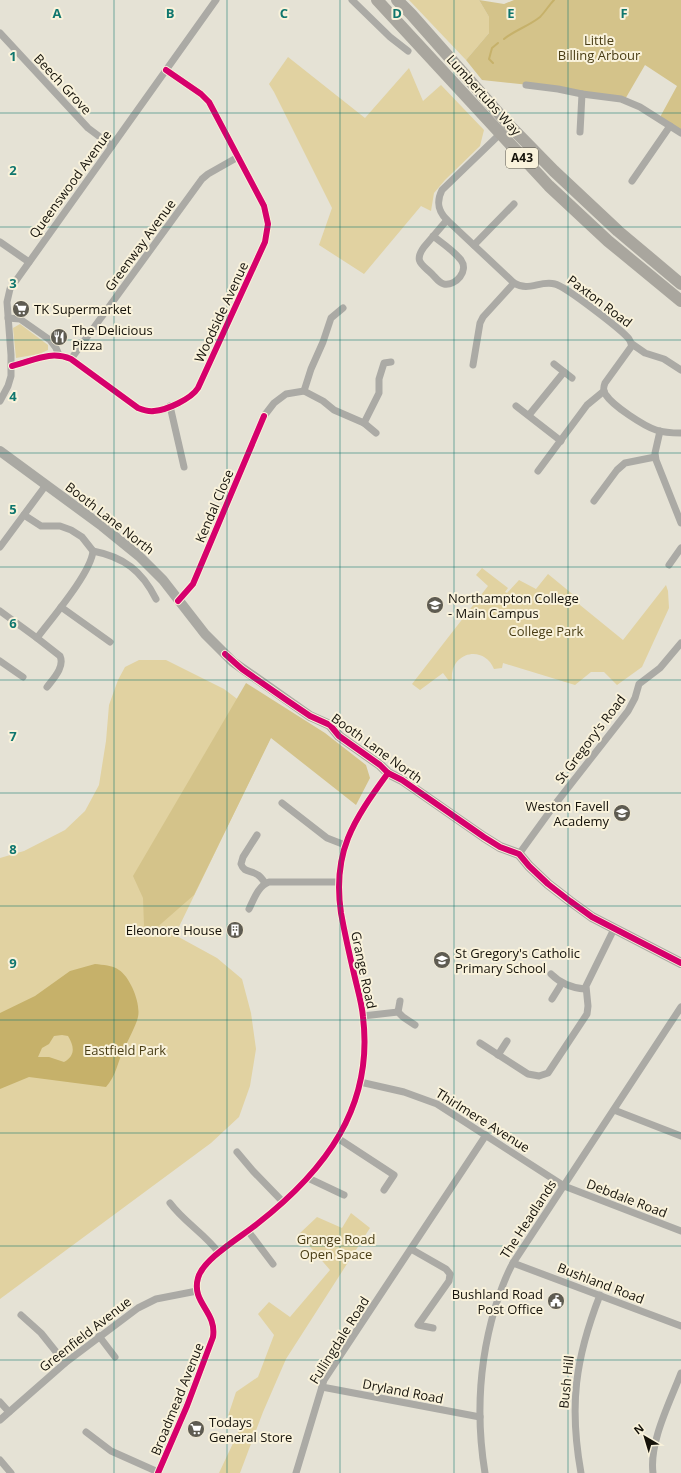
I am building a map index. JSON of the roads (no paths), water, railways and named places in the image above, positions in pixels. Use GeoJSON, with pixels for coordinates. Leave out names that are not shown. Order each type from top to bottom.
{"type":"FeatureCollection","features":[{"type":"Feature","properties":{"kind":"highway","name":"Lumbertubs Way"},"geometry":{"type":"LineString","coordinates":[[377,0],[548,186],[608,241],[681,301]]}},
{"type":"Feature","properties":{"kind":"highway","name":"Lumbertubs Way"},"geometry":{"type":"LineString","coordinates":[[397,0],[509,124],[554,170],[618,231],[681,284]]}},
{"type":"Feature","properties":{"kind":"street","name":"Queenswood Avenue"},"geometry":{"type":"LineString","coordinates":[[0,401],[10,382],[12,366],[7,302],[8,293],[216,0]]}},
{"type":"Feature","properties":{"kind":"street"},"geometry":{"type":"LineString","coordinates":[[352,0],[390,37],[408,51]]}},
{"type":"Feature","properties":{"kind":"street"},"geometry":{"type":"LineString","coordinates":[[402,0],[411,14]]}},
{"type":"Feature","properties":{"kind":"street","name":"Beech Grove"},"geometry":{"type":"LineString","coordinates":[[0,33],[85,125],[112,146]]}},
{"type":"Feature","properties":{"kind":"street","name":"Woodside Avenue"},"geometry":{"type":"LineString","coordinates":[[12,366],[41,357],[59,355],[71,359],[138,408],[149,411],[155,411],[170,406],[192,395],[198,388],[267,236],[268,224],[264,206],[209,102],[201,94],[166,70]]}},
{"type":"Feature","properties":{"kind":"street"},"geometry":{"type":"LineString","coordinates":[[526,84],[621,100],[640,107],[681,133]]}},
{"type":"Feature","properties":{"kind":"street"},"geometry":{"type":"LineString","coordinates":[[580,132],[582,94]]}},
{"type":"Feature","properties":{"kind":"street"},"geometry":{"type":"LineString","coordinates":[[632,180],[670,126]]}},
{"type":"Feature","properties":{"kind":"street"},"geometry":{"type":"LineString","coordinates":[[473,365],[480,323],[483,317],[514,283],[440,212],[438,204],[439,195],[442,190],[473,159],[500,134]]}},
{"type":"Feature","properties":{"kind":"street","name":"Greenway Avenue"},"geometry":{"type":"LineString","coordinates":[[71,359],[202,179],[238,157]]}},
{"type":"Feature","properties":{"kind":"street"},"geometry":{"type":"LineString","coordinates":[[474,245],[514,204]]}},
{"type":"Feature","properties":{"kind":"street"},"geometry":{"type":"LineString","coordinates":[[433,236],[463,262],[463,273],[452,283],[445,284],[439,281],[420,262],[419,258],[421,251],[433,236],[447,220]]}},
{"type":"Feature","properties":{"kind":"street"},"geometry":{"type":"LineString","coordinates":[[0,242],[29,262]]}},
{"type":"Feature","properties":{"kind":"street","name":"Paxton Road"},"geometry":{"type":"LineString","coordinates":[[514,283],[519,286],[528,287],[549,283],[559,285],[604,318],[628,338],[632,344],[629,351],[604,384],[604,391]]}},
{"type":"Feature","properties":{"kind":"street"},"geometry":{"type":"LineString","coordinates":[[343,308],[331,318],[323,342],[310,369],[304,391],[323,400],[334,410],[364,423],[376,433]]}},
{"type":"Feature","properties":{"kind":"street"},"geometry":{"type":"LineString","coordinates":[[8,318],[20,319],[43,335],[54,343],[59,355]]}},
{"type":"Feature","properties":{"kind":"street"},"geometry":{"type":"LineString","coordinates":[[632,344],[645,353],[664,359],[681,370]]}},
{"type":"Feature","properties":{"kind":"street"},"geometry":{"type":"LineString","coordinates":[[364,423],[379,392],[379,379],[384,363],[391,362]]}},
{"type":"Feature","properties":{"kind":"street"},"geometry":{"type":"LineString","coordinates":[[554,364],[572,378]]}},
{"type":"Feature","properties":{"kind":"street"},"geometry":{"type":"LineString","coordinates":[[529,415],[564,372]]}},
{"type":"Feature","properties":{"kind":"street","name":"Kendal Close"},"geometry":{"type":"LineString","coordinates":[[178,601],[193,584],[264,416],[274,403],[286,394],[304,391]]}},
{"type":"Feature","properties":{"kind":"street"},"geometry":{"type":"LineString","coordinates":[[538,471],[587,405],[604,391],[610,400],[635,419],[660,431],[681,433]]}},
{"type":"Feature","properties":{"kind":"street"},"geometry":{"type":"LineString","coordinates":[[170,406],[184,467]]}},
{"type":"Feature","properties":{"kind":"street"},"geometry":{"type":"LineString","coordinates":[[516,406],[561,441]]}},
{"type":"Feature","properties":{"kind":"street"},"geometry":{"type":"LineString","coordinates":[[660,431],[656,447],[656,456],[681,523]]}},
{"type":"Feature","properties":{"kind":"street","name":"Booth Lane North"},"geometry":{"type":"LineString","coordinates":[[0,451],[102,526],[139,556],[163,580],[205,634],[233,662],[310,716],[330,725],[339,736],[380,765],[388,773],[402,780],[500,847],[520,854]]}},
{"type":"Feature","properties":{"kind":"street"},"geometry":{"type":"LineString","coordinates":[[594,501],[617,470],[625,463],[656,456]]}},
{"type":"Feature","properties":{"kind":"street"},"geometry":{"type":"LineString","coordinates":[[0,547],[46,485]]}},
{"type":"Feature","properties":{"kind":"street"},"geometry":{"type":"LineString","coordinates":[[24,515],[41,526],[60,526],[71,530],[82,537],[93,551],[114,556],[138,573],[145,580],[156,599]]}},
{"type":"Feature","properties":{"kind":"street"},"geometry":{"type":"LineString","coordinates":[[669,565],[681,548]]}},
{"type":"Feature","properties":{"kind":"street"},"geometry":{"type":"LineString","coordinates":[[37,638],[87,570],[93,551]]}},
{"type":"Feature","properties":{"kind":"street"},"geometry":{"type":"LineString","coordinates":[[61,607],[110,642]]}},
{"type":"Feature","properties":{"kind":"street"},"geometry":{"type":"LineString","coordinates":[[0,611],[57,653],[62,659],[61,666],[47,687]]}},
{"type":"Feature","properties":{"kind":"street","name":"St Gregory's Road"},"geometry":{"type":"LineString","coordinates":[[520,854],[556,803],[628,711],[635,698],[639,684],[660,668],[681,643]]}},
{"type":"Feature","properties":{"kind":"street"},"geometry":{"type":"LineString","coordinates":[[0,661],[22,678]]}},
{"type":"Feature","properties":{"kind":"street","name":"Grange Road"},"geometry":{"type":"LineString","coordinates":[[197,1291],[198,1279],[203,1267],[284,1202],[308,1178],[339,1139],[352,1109],[360,1082],[364,1055],[363,1016],[341,914],[338,882],[340,862],[345,845],[357,817],[388,773]]}},
{"type":"Feature","properties":{"kind":"street"},"geometry":{"type":"LineString","coordinates":[[282,803],[327,838],[345,845]]}},
{"type":"Feature","properties":{"kind":"street"},"geometry":{"type":"LineString","coordinates":[[257,835],[243,857],[241,864],[246,871],[253,872],[259,876],[265,884]]}},
{"type":"Feature","properties":{"kind":"street"},"geometry":{"type":"LineString","coordinates":[[520,854],[529,866],[570,901],[614,929],[681,963]]}},
{"type":"Feature","properties":{"kind":"street"},"geometry":{"type":"LineString","coordinates":[[249,909],[259,889],[265,884],[274,881],[338,882]]}},
{"type":"Feature","properties":{"kind":"street"},"geometry":{"type":"LineString","coordinates":[[480,1043],[534,1076],[548,1073],[587,1014],[588,1006],[585,989],[614,929]]}},
{"type":"Feature","properties":{"kind":"street"},"geometry":{"type":"LineString","coordinates":[[551,974],[562,983],[573,988],[585,989]]}},
{"type":"Feature","properties":{"kind":"street"},"geometry":{"type":"LineString","coordinates":[[552,999],[562,983]]}},
{"type":"Feature","properties":{"kind":"street"},"geometry":{"type":"LineString","coordinates":[[398,1012],[400,1001]]}},
{"type":"Feature","properties":{"kind":"street","name":"The Headlands"},"geometry":{"type":"LineString","coordinates":[[485,1473],[480,1417],[481,1379],[486,1344],[502,1286],[513,1263],[681,1007]]}},
{"type":"Feature","properties":{"kind":"street"},"geometry":{"type":"LineString","coordinates":[[363,1016],[398,1012]]}},
{"type":"Feature","properties":{"kind":"street"},"geometry":{"type":"LineString","coordinates":[[398,1012],[415,1025]]}},
{"type":"Feature","properties":{"kind":"street"},"geometry":{"type":"LineString","coordinates":[[498,1055],[507,1041]]}},
{"type":"Feature","properties":{"kind":"street","name":"Thirlmere Avenue"},"geometry":{"type":"LineString","coordinates":[[360,1082],[398,1090],[427,1099],[447,1109],[564,1186]]}},
{"type":"Feature","properties":{"kind":"street"},"geometry":{"type":"LineString","coordinates":[[614,1110],[681,1136]]}},
{"type":"Feature","properties":{"kind":"street","name":"Fullingdale Road"},"geometry":{"type":"LineString","coordinates":[[296,1473],[324,1380],[486,1135]]}},
{"type":"Feature","properties":{"kind":"street"},"geometry":{"type":"LineString","coordinates":[[339,1139],[394,1175],[384,1190]]}},
{"type":"Feature","properties":{"kind":"street"},"geometry":{"type":"LineString","coordinates":[[237,1152],[253,1171],[284,1202]]}},
{"type":"Feature","properties":{"kind":"street"},"geometry":{"type":"LineString","coordinates":[[308,1178],[344,1195]]}},
{"type":"Feature","properties":{"kind":"street","name":"Debdale Road"},"geometry":{"type":"LineString","coordinates":[[564,1186],[681,1231]]}},
{"type":"Feature","properties":{"kind":"street"},"geometry":{"type":"LineString","coordinates":[[170,1203],[183,1218],[209,1240],[219,1253]]}},
{"type":"Feature","properties":{"kind":"street"},"geometry":{"type":"LineString","coordinates":[[248,1231],[273,1264]]}},
{"type":"Feature","properties":{"kind":"street"},"geometry":{"type":"LineString","coordinates":[[411,1249],[446,1269],[450,1274],[449,1281],[418,1325],[433,1328]]}},
{"type":"Feature","properties":{"kind":"street","name":"Bushland Road"},"geometry":{"type":"LineString","coordinates":[[513,1263],[681,1326]]}},
{"type":"Feature","properties":{"kind":"street","name":"Broadmead Avenue"},"geometry":{"type":"LineString","coordinates":[[158,1473],[190,1399],[211,1343],[214,1327],[212,1319],[200,1300],[197,1291]]}},
{"type":"Feature","properties":{"kind":"street","name":"Greenfield Avenue"},"geometry":{"type":"LineString","coordinates":[[0,1420],[65,1363],[99,1336],[144,1304],[168,1296],[197,1291]]}},
{"type":"Feature","properties":{"kind":"street","name":"Bush Hill"},"geometry":{"type":"LineString","coordinates":[[581,1473],[576,1445],[574,1410],[576,1377],[584,1338],[600,1295]]}},
{"type":"Feature","properties":{"kind":"street"},"geometry":{"type":"LineString","coordinates":[[21,1315],[40,1333],[65,1363]]}},
{"type":"Feature","properties":{"kind":"street"},"geometry":{"type":"LineString","coordinates":[[99,1336],[115,1357]]}},
{"type":"Feature","properties":{"kind":"street"},"geometry":{"type":"LineString","coordinates":[[653,1473],[653,1451],[658,1433],[681,1373]]}},
{"type":"Feature","properties":{"kind":"street","name":"Dryland Road"},"geometry":{"type":"LineString","coordinates":[[322,1387],[480,1417]]}},
{"type":"Feature","properties":{"kind":"street"},"geometry":{"type":"LineString","coordinates":[[0,1402],[9,1412]]}},
{"type":"Feature","properties":{"kind":"street"},"geometry":{"type":"LineString","coordinates":[[86,1432],[110,1451],[158,1473]]}},
{"type":"Feature","properties":{"kind":"street"},"geometry":{"type":"LineString","coordinates":[[0,1460],[11,1473]]}},
{"type":"Feature","properties":{"kind":"waterway"},"geometry":{"type":"LineString","coordinates":[[504,39],[540,17],[554,0]]}},
{"type":"Feature","properties":{"kind":"waterway"},"geometry":{"type":"LineString","coordinates":[[493,63],[489,59],[492,48],[498,43]]}},
{"type":"Feature","properties":{"kind":"place","name":"TK Supermarket"},"geometry":{"type":"Point","coordinates":[21,309]}},
{"type":"Feature","properties":{"kind":"place","name":"The Delicious Pizza"},"geometry":{"type":"Point","coordinates":[59,337]}},
{"type":"Feature","properties":{"kind":"place","name":"Northampton College - Main Campus"},"geometry":{"type":"Point","coordinates":[435,605]}},
{"type":"Feature","properties":{"kind":"place","name":"Weston Favell Academy"},"geometry":{"type":"Point","coordinates":[622,813]}},
{"type":"Feature","properties":{"kind":"place","name":"Eleonore House"},"geometry":{"type":"Point","coordinates":[235,930]}},
{"type":"Feature","properties":{"kind":"place","name":"St Gregory's Catholic Primary School"},"geometry":{"type":"Point","coordinates":[442,960]}},
{"type":"Feature","properties":{"kind":"place","name":"Bushland Road Post Office"},"geometry":{"type":"Point","coordinates":[556,1301]}},
{"type":"Feature","properties":{"kind":"place","name":"Todays General Store"},"geometry":{"type":"Point","coordinates":[196,1429]}},
{"type":"Feature","properties":{"kind":"park label","name":"Little Billing Arbour"},"geometry":{"type":"Point","coordinates":[599,48]}},
{"type":"Feature","properties":{"kind":"park label","name":"College Park"},"geometry":{"type":"Point","coordinates":[546,631]}},
{"type":"Feature","properties":{"kind":"park label","name":"Eastfield Park"},"geometry":{"type":"Point","coordinates":[125,1050]}},
{"type":"Feature","properties":{"kind":"park label","name":"Grange Road Open Space"},"geometry":{"type":"Point","coordinates":[336,1246]}}]}
